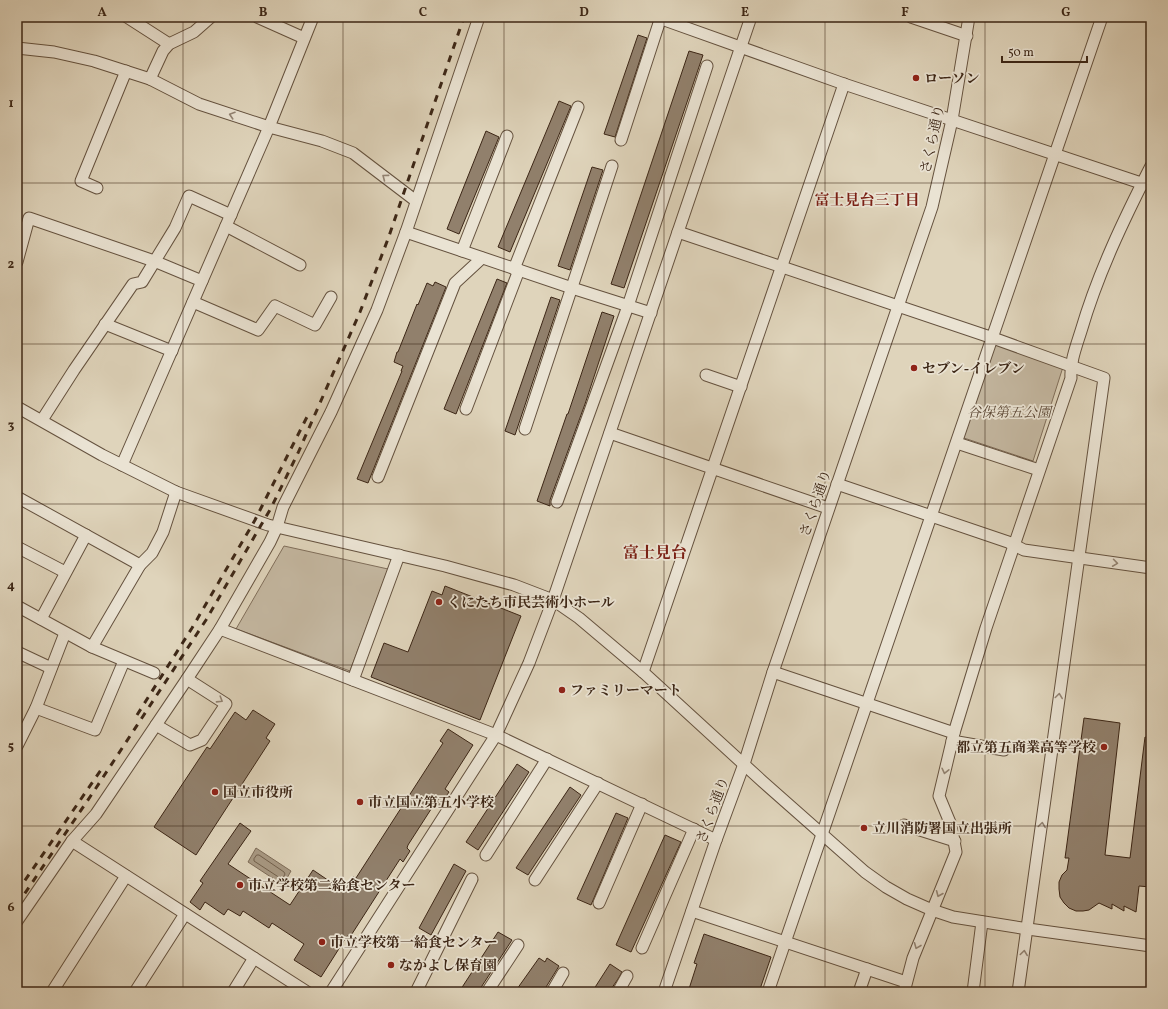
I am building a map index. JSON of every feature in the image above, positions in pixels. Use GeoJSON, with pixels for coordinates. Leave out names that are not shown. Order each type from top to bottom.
{"type":"FeatureCollection","features":[{"type":"Feature","properties":{"kind":"street"},"geometry":{"type":"LineString","coordinates":[[127,17],[169,44]]}},
{"type":"Feature","properties":{"kind":"street"},"geometry":{"type":"LineString","coordinates":[[150,79],[163,51],[169,44],[194,32],[211,17]]}},
{"type":"Feature","properties":{"kind":"street"},"geometry":{"type":"LineString","coordinates":[[257,17],[304,38]]}},
{"type":"Feature","properties":{"kind":"street"},"geometry":{"type":"LineString","coordinates":[[122,465],[269,126],[313,17]]}},
{"type":"Feature","properties":{"kind":"street"},"geometry":{"type":"LineString","coordinates":[[17,921],[72,841],[96,814],[187,679],[220,629],[270,542],[277,527],[283,507],[331,412],[377,310],[406,232],[479,17]]}},
{"type":"Feature","properties":{"kind":"street"},"geometry":{"type":"LineString","coordinates":[[331,992],[496,734],[529,663],[553,600],[751,17]]}},
{"type":"Feature","properties":{"kind":"street"},"geometry":{"type":"LineString","coordinates":[[911,17],[967,36]]}},
{"type":"Feature","properties":{"kind":"street","name":"さくら通り"},"geometry":{"type":"LineString","coordinates":[[664,992],[716,840],[744,764],[828,508],[932,207],[952,120],[969,17]]}},
{"type":"Feature","properties":{"kind":"street"},"geometry":{"type":"LineString","coordinates":[[768,992],[1102,17]]}},
{"type":"Feature","properties":{"kind":"street"},"geometry":{"type":"LineString","coordinates":[[621,140],[659,18],[844,84],[1146,184]]}},
{"type":"Feature","properties":{"kind":"street"},"geometry":{"type":"LineString","coordinates":[[17,48],[54,52],[94,61],[150,79],[199,104],[322,141],[352,153],[416,201]]}},
{"type":"Feature","properties":{"kind":"street"},"geometry":{"type":"LineString","coordinates":[[557,502],[628,306],[708,66]]}},
{"type":"Feature","properties":{"kind":"street"},"geometry":{"type":"LineString","coordinates":[[97,188],[81,181],[126,71]]}},
{"type":"Feature","properties":{"kind":"street"},"geometry":{"type":"LineString","coordinates":[[643,672],[844,84]]}},
{"type":"Feature","properties":{"kind":"street"},"geometry":{"type":"LineString","coordinates":[[466,409],[578,107]]}},
{"type":"Feature","properties":{"kind":"street"},"geometry":{"type":"LineString","coordinates":[[462,251],[507,136]]}},
{"type":"Feature","properties":{"kind":"street"},"geometry":{"type":"LineString","coordinates":[[525,429],[612,166]]}},
{"type":"Feature","properties":{"kind":"street"},"geometry":{"type":"LineString","coordinates":[[692,910],[867,969],[905,987],[913,958],[956,852],[951,825],[940,796],[954,737],[986,628],[1071,378],[1070,367],[1086,314],[1104,266],[1146,184],[1151,166]]}},
{"type":"Feature","properties":{"kind":"street"},"geometry":{"type":"LineString","coordinates":[[42,420],[133,284],[142,282],[154,260],[175,228],[189,196],[231,215]]}},
{"type":"Feature","properties":{"kind":"street"},"geometry":{"type":"LineString","coordinates":[[17,262],[29,218],[154,260],[202,280]]}},
{"type":"Feature","properties":{"kind":"street"},"geometry":{"type":"LineString","coordinates":[[226,226],[300,265]]}},
{"type":"Feature","properties":{"kind":"street"},"geometry":{"type":"LineString","coordinates":[[406,232],[650,313]]}},
{"type":"Feature","properties":{"kind":"street"},"geometry":{"type":"LineString","coordinates":[[678,232],[898,305],[1104,378],[1018,992]]}},
{"type":"Feature","properties":{"kind":"street"},"geometry":{"type":"LineString","coordinates":[[378,477],[455,283],[482,258]]}},
{"type":"Feature","properties":{"kind":"street"},"geometry":{"type":"LineString","coordinates":[[193,302],[258,330],[275,306],[315,325],[332,297]]}},
{"type":"Feature","properties":{"kind":"street"},"geometry":{"type":"LineString","coordinates":[[105,324],[172,351]]}},
{"type":"Feature","properties":{"kind":"street"},"geometry":{"type":"LineString","coordinates":[[706,375],[741,387]]}},
{"type":"Feature","properties":{"kind":"street"},"geometry":{"type":"LineString","coordinates":[[17,407],[102,455],[176,492],[268,525],[399,555],[514,585],[553,600],[589,627],[643,672],[865,872],[886,887],[907,899],[952,917],[1151,946]]}},
{"type":"Feature","properties":{"kind":"street"},"geometry":{"type":"LineString","coordinates":[[610,433],[828,508]]}},
{"type":"Feature","properties":{"kind":"street"},"geometry":{"type":"LineString","coordinates":[[957,443],[1039,470]]}},
{"type":"Feature","properties":{"kind":"street"},"geometry":{"type":"LineString","coordinates":[[837,484],[1008,542],[1013,546],[1024,550],[1151,568]]}},
{"type":"Feature","properties":{"kind":"street"},"geometry":{"type":"LineString","coordinates":[[92,647],[140,565],[152,553],[163,532],[176,492]]}},
{"type":"Feature","properties":{"kind":"street"},"geometry":{"type":"LineString","coordinates":[[17,498],[140,565]]}},
{"type":"Feature","properties":{"kind":"street"},"geometry":{"type":"LineString","coordinates":[[41,619],[86,535]]}},
{"type":"Feature","properties":{"kind":"street"},"geometry":{"type":"LineString","coordinates":[[17,547],[65,572]]}},
{"type":"Feature","properties":{"kind":"street"},"geometry":{"type":"LineString","coordinates":[[353,680],[399,555]]}},
{"type":"Feature","properties":{"kind":"street"},"geometry":{"type":"LineString","coordinates":[[17,606],[92,647],[154,673]]}},
{"type":"Feature","properties":{"kind":"street"},"geometry":{"type":"LineString","coordinates":[[220,629],[496,734],[716,840]]}},
{"type":"Feature","properties":{"kind":"street"},"geometry":{"type":"LineString","coordinates":[[17,746],[36,708],[65,633]]}},
{"type":"Feature","properties":{"kind":"street"},"geometry":{"type":"LineString","coordinates":[[17,652],[52,668]]}},
{"type":"Feature","properties":{"kind":"street"},"geometry":{"type":"LineString","coordinates":[[36,708],[95,730],[124,661]]}},
{"type":"Feature","properties":{"kind":"street"},"geometry":{"type":"LineString","coordinates":[[773,672],[867,704],[954,737],[1004,750]]}},
{"type":"Feature","properties":{"kind":"street"},"geometry":{"type":"LineString","coordinates":[[156,725],[190,745],[202,740],[226,704],[187,679]]}},
{"type":"Feature","properties":{"kind":"street"},"geometry":{"type":"LineString","coordinates":[[486,855],[547,759]]}},
{"type":"Feature","properties":{"kind":"street"},"geometry":{"type":"LineString","coordinates":[[535,880],[598,783]]}},
{"type":"Feature","properties":{"kind":"street"},"geometry":{"type":"LineString","coordinates":[[599,903],[642,804]]}},
{"type":"Feature","properties":{"kind":"street"},"geometry":{"type":"LineString","coordinates":[[904,825],[955,841]]}},
{"type":"Feature","properties":{"kind":"street"},"geometry":{"type":"LineString","coordinates":[[642,948],[694,829]]}},
{"type":"Feature","properties":{"kind":"street"},"geometry":{"type":"LineString","coordinates":[[72,841],[307,992]]}},
{"type":"Feature","properties":{"kind":"street"},"geometry":{"type":"LineString","coordinates":[[52,992],[126,876]]}},
{"type":"Feature","properties":{"kind":"street"},"geometry":{"type":"LineString","coordinates":[[416,992],[472,879]]}},
{"type":"Feature","properties":{"kind":"street"},"geometry":{"type":"LineString","coordinates":[[135,992],[185,914]]}},
{"type":"Feature","properties":{"kind":"street"},"geometry":{"type":"LineString","coordinates":[[973,992],[982,922]]}},
{"type":"Feature","properties":{"kind":"street"},"geometry":{"type":"LineString","coordinates":[[487,992],[518,945]]}},
{"type":"Feature","properties":{"kind":"street"},"geometry":{"type":"LineString","coordinates":[[234,992],[254,958]]}},
{"type":"Feature","properties":{"kind":"street"},"geometry":{"type":"LineString","coordinates":[[859,992],[867,969]]}},
{"type":"Feature","properties":{"kind":"street"},"geometry":{"type":"LineString","coordinates":[[552,992],[563,973]]}},
{"type":"Feature","properties":{"kind":"street"},"geometry":{"type":"LineString","coordinates":[[618,992],[627,976]]}},
{"type":"Feature","properties":{"kind":"green space","name":"谷保第五公園"},"geometry":{"type":"Polygon","coordinates":[[[993,342],[1063,367],[1033,461],[961,437],[993,342]]]}},
{"type":"Feature","properties":{"kind":"green space"},"geometry":{"type":"Polygon","coordinates":[[[284,546],[388,569],[350,671],[236,629],[284,546]]]}},
{"type":"Feature","properties":{"kind":"water"},"geometry":{"type":"Polygon","coordinates":[[[256,848],[291,871],[283,885],[248,862],[256,848]]]}},
{"type":"Feature","properties":{"kind":"building"},"geometry":{"type":"Polygon","coordinates":[[[638,35],[647,38],[615,137],[604,134],[638,35]]]}},
{"type":"Feature","properties":{"kind":"building"},"geometry":{"type":"Polygon","coordinates":[[[689,51],[703,55],[624,288],[611,284],[689,51]]]}},
{"type":"Feature","properties":{"kind":"building"},"geometry":{"type":"Polygon","coordinates":[[[559,101],[571,106],[510,252],[498,247],[559,101]]]}},
{"type":"Feature","properties":{"kind":"building"},"geometry":{"type":"Polygon","coordinates":[[[486,131],[499,137],[459,234],[447,229],[486,131]]]}},
{"type":"Feature","properties":{"kind":"building"},"geometry":{"type":"Polygon","coordinates":[[[592,167],[603,170],[570,270],[558,266],[592,167]]]}},
{"type":"Feature","properties":{"kind":"building"},"geometry":{"type":"Polygon","coordinates":[[[497,279],[507,283],[456,414],[444,409],[497,279]]]}},
{"type":"Feature","properties":{"kind":"building"},"geometry":{"type":"Polygon","coordinates":[[[435,282],[446,287],[368,483],[357,479],[402,371],[403,366],[394,362],[397,352],[427,283],[433,286],[435,282]]]}},
{"type":"Feature","properties":{"kind":"building"},"geometry":{"type":"Polygon","coordinates":[[[551,297],[560,300],[515,435],[505,431],[551,297]]]}},
{"type":"Feature","properties":{"kind":"building"},"geometry":{"type":"Polygon","coordinates":[[[602,312],[614,316],[585,404],[550,500],[550,506],[537,501],[602,312]]]}},
{"type":"Feature","properties":{"kind":"building"},"geometry":{"type":"Polygon","coordinates":[[[445,586],[521,616],[480,720],[371,677],[384,643],[408,652],[432,591],[442,595],[445,586]]]}},
{"type":"Feature","properties":{"kind":"building","name":"国立市役所"},"geometry":{"type":"Polygon","coordinates":[[[253,710],[275,724],[266,738],[270,741],[196,855],[154,827],[207,747],[210,749],[235,712],[246,720],[253,710]]]}},
{"type":"Feature","properties":{"kind":"building"},"geometry":{"type":"Polygon","coordinates":[[[1084,718],[1120,723],[1105,855],[1130,858],[1145,737],[1151,738],[1151,887],[1139,886],[1136,912],[1124,906],[1124,911],[1112,904],[1112,909],[1099,903],[1089,910],[1076,911],[1069,908],[1060,897],[1059,882],[1062,875],[1067,870],[1069,858],[1065,858],[1084,718]]]}},
{"type":"Feature","properties":{"kind":"building"},"geometry":{"type":"Polygon","coordinates":[[[448,729],[473,745],[445,789],[449,792],[440,806],[435,803],[408,845],[407,848],[410,851],[403,862],[400,859],[350,937],[347,936],[321,977],[294,960],[304,944],[272,923],[269,928],[243,911],[240,916],[228,909],[224,915],[205,902],[200,910],[190,902],[203,883],[200,881],[240,823],[251,831],[228,864],[290,905],[313,870],[344,891],[353,877],[356,878],[443,743],[440,741],[448,729]]]}},
{"type":"Feature","properties":{"kind":"building"},"geometry":{"type":"Polygon","coordinates":[[[517,764],[529,772],[478,850],[466,842],[517,764]]]}},
{"type":"Feature","properties":{"kind":"building"},"geometry":{"type":"Polygon","coordinates":[[[570,787],[581,795],[528,875],[516,868],[570,787]]]}},
{"type":"Feature","properties":{"kind":"building"},"geometry":{"type":"Polygon","coordinates":[[[616,813],[628,818],[591,905],[577,899],[616,813]]]}},
{"type":"Feature","properties":{"kind":"building"},"geometry":{"type":"Polygon","coordinates":[[[665,835],[681,842],[631,952],[616,945],[665,835]]]}},
{"type":"Feature","properties":{"kind":"building"},"geometry":{"type":"Polygon","coordinates":[[[454,864],[466,871],[431,935],[419,928],[454,864]]]}},
{"type":"Feature","properties":{"kind":"building"},"geometry":{"type":"Polygon","coordinates":[[[498,932],[512,940],[478,992],[459,992],[498,932]]]}},
{"type":"Feature","properties":{"kind":"building"},"geometry":{"type":"Polygon","coordinates":[[[704,934],[771,957],[759,992],[743,992],[732,988],[730,992],[688,992],[697,964],[694,963],[704,934]]]}},
{"type":"Feature","properties":{"kind":"building"},"geometry":{"type":"Polygon","coordinates":[[[539,958],[545,962],[547,958],[559,966],[543,992],[523,992],[517,989],[539,958]]]}},
{"type":"Feature","properties":{"kind":"building"},"geometry":{"type":"Polygon","coordinates":[[[610,964],[622,972],[618,979],[609,992],[592,992],[610,964]]]}},
{"type":"Feature","properties":{"kind":"railway"},"geometry":{"type":"LineString","coordinates":[[17,905],[206,620],[271,508],[298,453],[360,312],[388,239],[464,17]]}},
{"type":"Feature","properties":{"kind":"railway"},"geometry":{"type":"LineString","coordinates":[[137,715],[192,628],[255,520],[310,411]]}},
{"type":"Feature","properties":{"kind":"railway"},"geometry":{"type":"LineString","coordinates":[[17,892],[103,767]]}},
{"type":"Feature","properties":{"kind":"place","name":"ローソン"},"geometry":{"type":"Point","coordinates":[916,78]}},
{"type":"Feature","properties":{"kind":"place","name":"セブン-イレブン"},"geometry":{"type":"Point","coordinates":[914,368]}},
{"type":"Feature","properties":{"kind":"place","name":"くにたち市民芸術小ホール"},"geometry":{"type":"Point","coordinates":[439,602]}},
{"type":"Feature","properties":{"kind":"place","name":"ファミリーマート"},"geometry":{"type":"Point","coordinates":[562,690]}},
{"type":"Feature","properties":{"kind":"place","name":"都立第五商業高等学校"},"geometry":{"type":"Point","coordinates":[1104,747]}},
{"type":"Feature","properties":{"kind":"place","name":"国立市役所"},"geometry":{"type":"Point","coordinates":[215,792]}},
{"type":"Feature","properties":{"kind":"place","name":"市立国立第五小学校"},"geometry":{"type":"Point","coordinates":[360,802]}},
{"type":"Feature","properties":{"kind":"place","name":"立川消防署国立出張所"},"geometry":{"type":"Point","coordinates":[864,828]}},
{"type":"Feature","properties":{"kind":"place","name":"市立学校第二給食センター"},"geometry":{"type":"Point","coordinates":[240,885]}},
{"type":"Feature","properties":{"kind":"place","name":"市立学校第一給食センター"},"geometry":{"type":"Point","coordinates":[322,942]}},
{"type":"Feature","properties":{"kind":"place","name":"なかよし保育園"},"geometry":{"type":"Point","coordinates":[391,965]}},
{"type":"Feature","properties":{"kind":"district","name":"富士見台三丁目"},"geometry":{"type":"Point","coordinates":[867,200]}},
{"type":"Feature","properties":{"kind":"district","name":"富士見台"},"geometry":{"type":"Point","coordinates":[655,552]}}]}
